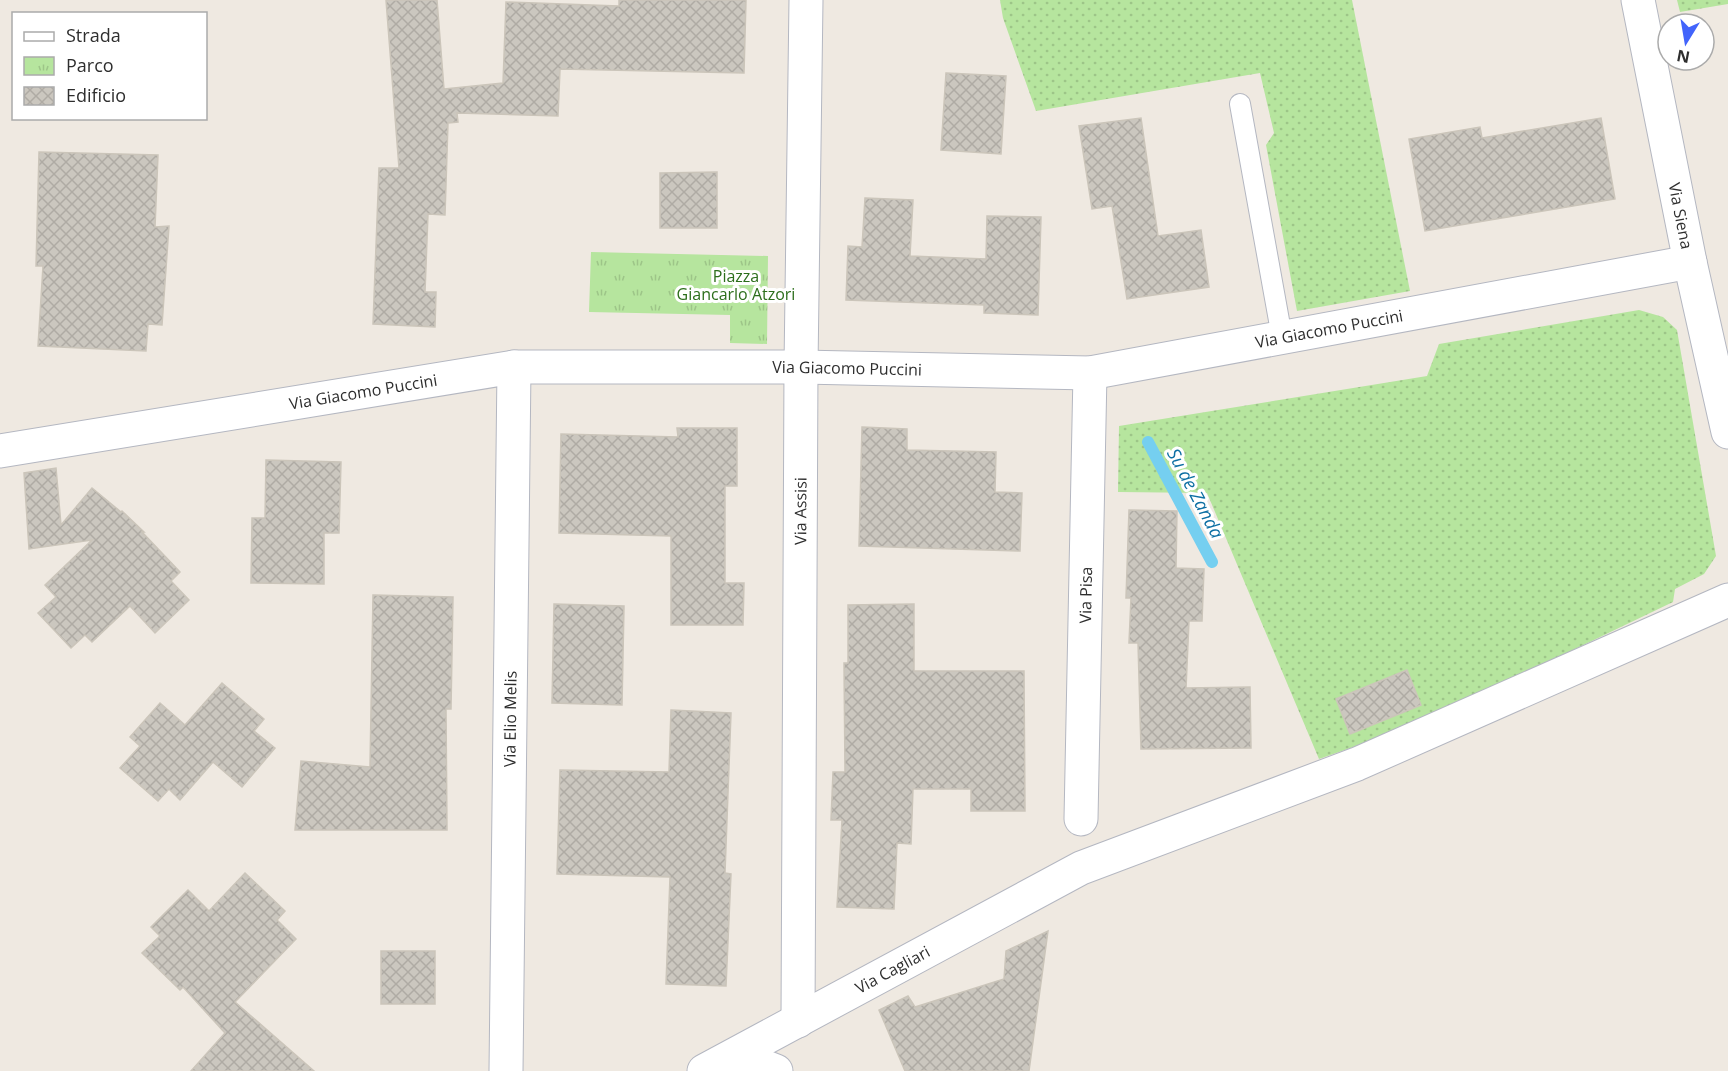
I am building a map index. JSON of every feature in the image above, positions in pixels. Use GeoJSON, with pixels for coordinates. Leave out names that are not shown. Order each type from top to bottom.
{"type":"FeatureCollection","features":[{"type":"Feature","properties":{"kind":"street","name":"Via Assisi"},"geometry":{"type":"LineString","coordinates":[[798,1021],[801,367],[806,0]]}},
{"type":"Feature","properties":{"kind":"street","name":"Via Siena"},"geometry":{"type":"LineString","coordinates":[[1638,0],[1690,262],[1728,432]]}},
{"type":"Feature","properties":{"kind":"street","name":"Via Giacomo Puccini"},"geometry":{"type":"LineString","coordinates":[[0,450],[514,367],[801,367],[1090,373],[1690,262]]}},
{"type":"Feature","properties":{"kind":"street","name":"Via Elio Melis"},"geometry":{"type":"LineString","coordinates":[[506,1071],[514,367]]}},
{"type":"Feature","properties":{"kind":"street","name":"Via Pisa"},"geometry":{"type":"LineString","coordinates":[[1081,819],[1090,373]]}},
{"type":"Feature","properties":{"kind":"street","name":"Via Cagliari"},"geometry":{"type":"LineString","coordinates":[[704,1071],[1081,868],[1357,764],[1728,600]]}},
{"type":"Feature","properties":{"kind":"street"},"geometry":{"type":"LineString","coordinates":[[736,1055],[776,1071]]}},
{"type":"Feature","properties":{"kind":"lane"},"geometry":{"type":"LineString","coordinates":[[1240,104],[1282,337]]}},
{"type":"Feature","properties":{"kind":"green space"},"geometry":{"type":"Polygon","coordinates":[[[1000,0],[1352,0],[1410,291],[1297,311],[1266,145],[1274,133],[1260,73],[1036,111],[1003,18],[1000,0]]]}},
{"type":"Feature","properties":{"kind":"green space"},"geometry":{"type":"Polygon","coordinates":[[[1677,0],[1728,0],[1728,4],[1680,12],[1677,0]]]}},
{"type":"Feature","properties":{"kind":"green space","name":"Piazza Giancarlo Atzori"},"geometry":{"type":"Polygon","coordinates":[[[591,252],[768,256],[767,344],[730,343],[730,315],[589,312],[591,252]]]}},
{"type":"Feature","properties":{"kind":"green space"},"geometry":{"type":"Polygon","coordinates":[[[1639,310],[1663,317],[1677,330],[1716,556],[1704,574],[1675,589],[1673,602],[1419,724],[1319,759],[1207,493],[1118,492],[1119,426],[1427,376],[1439,344],[1639,310]]]}},
{"type":"Feature","properties":{"kind":"building"},"geometry":{"type":"Polygon","coordinates":[[[386,0],[437,0],[444,89],[503,83],[506,2],[619,6],[619,0],[746,0],[744,73],[560,69],[558,116],[457,113],[458,122],[448,123],[445,215],[428,214],[425,292],[436,292],[435,327],[373,324],[379,168],[399,168],[386,0]]]}},
{"type":"Feature","properties":{"kind":"building"},"geometry":{"type":"Polygon","coordinates":[[[946,73],[1006,76],[1001,154],[941,150],[946,73]]]}},
{"type":"Feature","properties":{"kind":"building"},"geometry":{"type":"Polygon","coordinates":[[[1141,118],[1158,236],[1201,230],[1209,287],[1127,299],[1112,206],[1092,209],[1079,126],[1141,118]]]}},
{"type":"Feature","properties":{"kind":"building"},"geometry":{"type":"Polygon","coordinates":[[[1601,118],[1615,199],[1425,231],[1409,139],[1480,127],[1482,138],[1601,118]]]}},
{"type":"Feature","properties":{"kind":"building"},"geometry":{"type":"Polygon","coordinates":[[[39,152],[158,155],[155,227],[169,226],[162,325],[148,324],[146,351],[38,346],[43,266],[36,266],[39,152]]]}},
{"type":"Feature","properties":{"kind":"building"},"geometry":{"type":"Polygon","coordinates":[[[717,172],[717,228],[660,228],[660,173],[717,172]]]}},
{"type":"Feature","properties":{"kind":"building"},"geometry":{"type":"Polygon","coordinates":[[[865,198],[913,200],[910,256],[986,259],[987,216],[1041,217],[1038,315],[984,313],[984,305],[846,300],[848,246],[862,247],[865,198]]]}},
{"type":"Feature","properties":{"kind":"building"},"geometry":{"type":"Polygon","coordinates":[[[862,427],[907,429],[907,450],[996,452],[995,492],[1022,493],[1020,551],[859,546],[862,427]]]}},
{"type":"Feature","properties":{"kind":"building"},"geometry":{"type":"Polygon","coordinates":[[[677,428],[737,428],[737,486],[725,486],[725,583],[744,583],[743,625],[671,625],[671,536],[559,533],[561,434],[678,437],[677,428]]]}},
{"type":"Feature","properties":{"kind":"building"},"geometry":{"type":"Polygon","coordinates":[[[266,460],[341,462],[339,533],[324,533],[324,584],[251,583],[252,518],[265,518],[266,460]]]}},
{"type":"Feature","properties":{"kind":"building"},"geometry":{"type":"Polygon","coordinates":[[[56,468],[61,525],[92,488],[122,511],[144,532],[142,532],[180,572],[171,581],[189,600],[155,633],[130,606],[92,642],[85,635],[71,648],[38,613],[56,597],[45,585],[92,540],[29,549],[24,473],[56,468]]]}},
{"type":"Feature","properties":{"kind":"building"},"geometry":{"type":"Polygon","coordinates":[[[1129,510],[1177,511],[1176,568],[1204,569],[1202,621],[1189,621],[1186,688],[1250,687],[1251,748],[1141,749],[1138,643],[1129,643],[1131,598],[1126,598],[1129,510]]]}},
{"type":"Feature","properties":{"kind":"building"},"geometry":{"type":"Polygon","coordinates":[[[373,595],[453,597],[451,709],[446,709],[447,830],[295,830],[301,761],[370,767],[373,595]]]}},
{"type":"Feature","properties":{"kind":"building"},"geometry":{"type":"Polygon","coordinates":[[[554,604],[624,606],[622,705],[552,703],[554,604]]]}},
{"type":"Feature","properties":{"kind":"building"},"geometry":{"type":"Polygon","coordinates":[[[914,604],[914,671],[1024,671],[1025,811],[971,811],[971,789],[913,789],[911,844],[897,843],[894,909],[837,907],[842,820],[831,820],[833,772],[845,772],[844,663],[848,663],[848,605],[914,604]]]}},
{"type":"Feature","properties":{"kind":"building"},"geometry":{"type":"Polygon","coordinates":[[[1407,670],[1421,705],[1350,734],[1336,699],[1407,670]]]}},
{"type":"Feature","properties":{"kind":"building"},"geometry":{"type":"Polygon","coordinates":[[[222,683],[264,719],[254,731],[275,748],[242,787],[213,762],[180,800],[169,789],[158,801],[120,768],[140,746],[130,737],[160,703],[185,725],[222,683]]]}},
{"type":"Feature","properties":{"kind":"building"},"geometry":{"type":"Polygon","coordinates":[[[671,710],[731,713],[725,873],[731,874],[726,986],[666,984],[670,877],[557,874],[560,770],[669,772],[671,710]]]}},
{"type":"Feature","properties":{"kind":"building"},"geometry":{"type":"Polygon","coordinates":[[[245,873],[285,911],[277,920],[296,939],[235,1002],[314,1071],[191,1071],[225,1033],[183,987],[180,990],[142,953],[160,936],[151,927],[188,890],[209,911],[245,873]]]}},
{"type":"Feature","properties":{"kind":"building"},"geometry":{"type":"Polygon","coordinates":[[[1048,931],[1029,1071],[905,1071],[879,1010],[908,996],[915,1007],[1004,979],[1006,951],[1048,931]]]}},
{"type":"Feature","properties":{"kind":"building"},"geometry":{"type":"Polygon","coordinates":[[[381,951],[435,951],[435,1004],[381,1004],[381,951]]]}},
{"type":"Feature","properties":{"kind":"waterway","name":"Su de Zanda"},"geometry":{"type":"LineString","coordinates":[[1148,442],[1212,562]]}}]}
